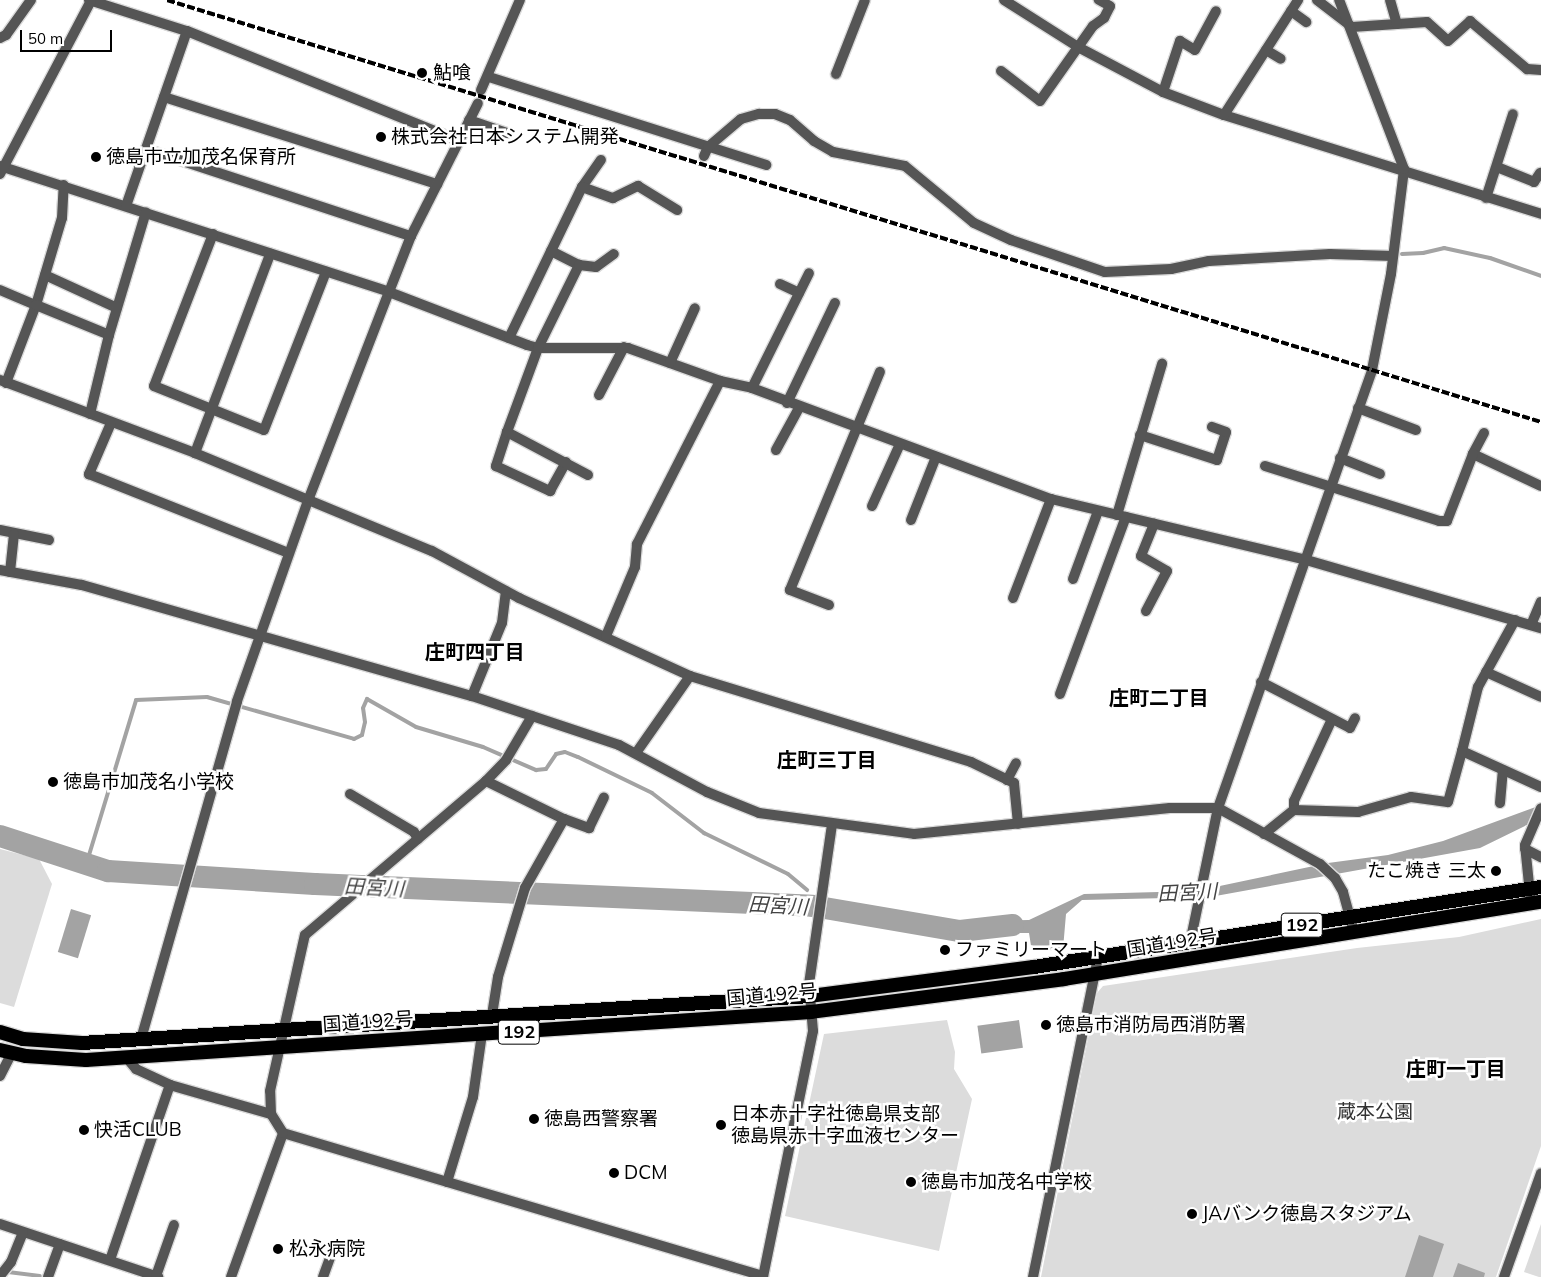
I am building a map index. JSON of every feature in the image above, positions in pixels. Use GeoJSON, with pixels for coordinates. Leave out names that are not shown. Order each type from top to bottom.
{"type":"FeatureCollection","features":[{"type":"Feature","properties":{"kind":"highway","name":"国道192号"},"geometry":{"type":"LineString","coordinates":[[0,1032],[52,1042],[141,1039],[810,996],[1034,967],[1536,888]]}},
{"type":"Feature","properties":{"kind":"highway","name":"国道192号"},"geometry":{"type":"LineString","coordinates":[[6,1052],[78,1060],[811,1012],[1037,983],[1536,903]]}},
{"type":"Feature","properties":{"kind":"street"},"geometry":{"type":"LineString","coordinates":[[2,35],[31,0]]}},
{"type":"Feature","properties":{"kind":"street"},"geometry":{"type":"LineString","coordinates":[[459,141],[187,31],[90,0],[1,169],[64,185],[389,292],[538,348],[624,347],[720,381],[752,388],[799,408],[1051,499],[1303,559],[1536,627],[1541,602]]}},
{"type":"Feature","properties":{"kind":"street"},"geometry":{"type":"LineString","coordinates":[[481,90],[489,77],[520,0]]}},
{"type":"Feature","properties":{"kind":"street"},"geometry":{"type":"LineString","coordinates":[[836,74],[865,0]]}},
{"type":"Feature","properties":{"kind":"street"},"geometry":{"type":"LineString","coordinates":[[1004,0],[1078,47],[1163,92],[1224,115],[1404,169],[1486,198],[1541,214]]}},
{"type":"Feature","properties":{"kind":"street"},"geometry":{"type":"LineString","coordinates":[[1001,71],[1040,101],[1093,26],[1104,18],[1110,6],[1099,0]]}},
{"type":"Feature","properties":{"kind":"street"},"geometry":{"type":"LineString","coordinates":[[1224,115],[1298,0]]}},
{"type":"Feature","properties":{"kind":"street"},"geometry":{"type":"LineString","coordinates":[[1317,0],[1352,27],[1427,22],[1448,41],[1470,20],[1527,69],[1541,70]]}},
{"type":"Feature","properties":{"kind":"street"},"geometry":{"type":"LineString","coordinates":[[1190,943],[1218,808],[1303,559],[1375,359],[1393,256],[1404,169],[1352,27],[1339,0]]}},
{"type":"Feature","properties":{"kind":"street"},"geometry":{"type":"LineString","coordinates":[[1390,0],[1397,24]]}},
{"type":"Feature","properties":{"kind":"street"},"geometry":{"type":"LineString","coordinates":[[1291,10],[1306,22]]}},
{"type":"Feature","properties":{"kind":"street"},"geometry":{"type":"LineString","coordinates":[[1163,92],[1180,41],[1195,50],[1216,11]]}},
{"type":"Feature","properties":{"kind":"street"},"geometry":{"type":"LineString","coordinates":[[126,206],[187,31]]}},
{"type":"Feature","properties":{"kind":"street"},"geometry":{"type":"LineString","coordinates":[[1266,50],[1281,58]]}},
{"type":"Feature","properties":{"kind":"street"},"geometry":{"type":"LineString","coordinates":[[489,77],[706,152],[766,165]]}},
{"type":"Feature","properties":{"kind":"street"},"geometry":{"type":"LineString","coordinates":[[164,97],[437,184]]}},
{"type":"Feature","properties":{"kind":"street"},"geometry":{"type":"LineString","coordinates":[[141,1039],[236,704],[288,553],[411,236],[478,103]]}},
{"type":"Feature","properties":{"kind":"street"},"geometry":{"type":"LineString","coordinates":[[706,152],[741,119],[759,114],[775,114],[790,120],[814,142],[833,152],[906,166],[982,226],[1011,240],[1105,272],[1171,269],[1209,261],[1330,254],[1393,256]]}},
{"type":"Feature","properties":{"kind":"street"},"geometry":{"type":"LineString","coordinates":[[1486,198],[1513,114]]}},
{"type":"Feature","properties":{"kind":"street"},"geometry":{"type":"LineString","coordinates":[[469,120],[507,133]]}},
{"type":"Feature","properties":{"kind":"street"},"geometry":{"type":"LineString","coordinates":[[146,149],[411,236]]}},
{"type":"Feature","properties":{"kind":"street"},"geometry":{"type":"LineString","coordinates":[[509,338],[582,187],[601,160]]}},
{"type":"Feature","properties":{"kind":"street"},"geometry":{"type":"LineString","coordinates":[[1497,167],[1534,182],[1540,173]]}},
{"type":"Feature","properties":{"kind":"street"},"geometry":{"type":"LineString","coordinates":[[64,185],[62,218],[36,305],[3,382],[195,453],[309,498],[432,551],[506,590],[690,676],[971,762],[1014,783],[1018,824]]}},
{"type":"Feature","properties":{"kind":"street"},"geometry":{"type":"LineString","coordinates":[[582,187],[613,198],[638,186],[677,210]]}},
{"type":"Feature","properties":{"kind":"street"},"geometry":{"type":"LineString","coordinates":[[90,414],[109,335],[146,212]]}},
{"type":"Feature","properties":{"kind":"street"},"geometry":{"type":"LineString","coordinates":[[213,234],[154,386],[264,430],[326,272]]}},
{"type":"Feature","properties":{"kind":"street"},"geometry":{"type":"LineString","coordinates":[[551,251],[579,265],[596,267],[614,254]]}},
{"type":"Feature","properties":{"kind":"street"},"geometry":{"type":"LineString","coordinates":[[195,453],[270,254]]}},
{"type":"Feature","properties":{"kind":"street"},"geometry":{"type":"LineString","coordinates":[[566,462],[550,491],[496,466],[538,348],[579,265]]}},
{"type":"Feature","properties":{"kind":"street"},"geometry":{"type":"LineString","coordinates":[[752,388],[809,274]]}},
{"type":"Feature","properties":{"kind":"street"},"geometry":{"type":"LineString","coordinates":[[45,275],[117,308]]}},
{"type":"Feature","properties":{"kind":"street"},"geometry":{"type":"LineString","coordinates":[[780,284],[799,293]]}},
{"type":"Feature","properties":{"kind":"street"},"geometry":{"type":"LineString","coordinates":[[0,290],[109,335]]}},
{"type":"Feature","properties":{"kind":"street"},"geometry":{"type":"LineString","coordinates":[[787,403],[835,303]]}},
{"type":"Feature","properties":{"kind":"street"},"geometry":{"type":"LineString","coordinates":[[670,363],[695,308]]}},
{"type":"Feature","properties":{"kind":"street"},"geometry":{"type":"LineString","coordinates":[[599,395],[624,347]]}},
{"type":"Feature","properties":{"kind":"street"},"geometry":{"type":"LineString","coordinates":[[1060,694],[1122,516],[1140,435],[1162,364]]}},
{"type":"Feature","properties":{"kind":"street"},"geometry":{"type":"LineString","coordinates":[[829,605],[790,590],[854,428],[880,372]]}},
{"type":"Feature","properties":{"kind":"street"},"geometry":{"type":"LineString","coordinates":[[606,636],[635,567],[636,544],[720,381]]}},
{"type":"Feature","properties":{"kind":"street"},"geometry":{"type":"LineString","coordinates":[[776,450],[799,408]]}},
{"type":"Feature","properties":{"kind":"street"},"geometry":{"type":"LineString","coordinates":[[1358,408],[1416,430]]}},
{"type":"Feature","properties":{"kind":"street"},"geometry":{"type":"LineString","coordinates":[[111,423],[89,474],[288,553]]}},
{"type":"Feature","properties":{"kind":"street"},"geometry":{"type":"LineString","coordinates":[[1140,435],[1217,460],[1226,432],[1212,427]]}},
{"type":"Feature","properties":{"kind":"street"},"geometry":{"type":"LineString","coordinates":[[507,432],[588,475]]}},
{"type":"Feature","properties":{"kind":"street"},"geometry":{"type":"LineString","coordinates":[[1265,466],[1330,485],[1397,509],[1438,521],[1447,521],[1473,454],[1484,433]]}},
{"type":"Feature","properties":{"kind":"street"},"geometry":{"type":"LineString","coordinates":[[872,506],[900,444]]}},
{"type":"Feature","properties":{"kind":"street"},"geometry":{"type":"LineString","coordinates":[[1473,454],[1541,486]]}},
{"type":"Feature","properties":{"kind":"street"},"geometry":{"type":"LineString","coordinates":[[912,520],[936,458]]}},
{"type":"Feature","properties":{"kind":"street"},"geometry":{"type":"LineString","coordinates":[[1340,458],[1380,474]]}},
{"type":"Feature","properties":{"kind":"street"},"geometry":{"type":"LineString","coordinates":[[1013,598],[1051,499]]}},
{"type":"Feature","properties":{"kind":"street"},"geometry":{"type":"LineString","coordinates":[[1073,578],[1098,511]]}},
{"type":"Feature","properties":{"kind":"street"},"geometry":{"type":"LineString","coordinates":[[1146,611],[1167,571],[1141,556],[1154,524]]}},
{"type":"Feature","properties":{"kind":"street"},"geometry":{"type":"LineString","coordinates":[[0,530],[49,540]]}},
{"type":"Feature","properties":{"kind":"street"},"geometry":{"type":"LineString","coordinates":[[14,534],[5,571],[82,585],[472,696],[636,754],[707,792],[759,813],[914,834],[1170,808],[1218,808],[1320,864],[1335,878],[1351,918],[1354,932]]}},
{"type":"Feature","properties":{"kind":"street"},"geometry":{"type":"LineString","coordinates":[[472,696],[502,623],[506,590]]}},
{"type":"Feature","properties":{"kind":"street"},"geometry":{"type":"LineString","coordinates":[[1264,834],[1294,810],[1358,812],[1411,797],[1448,802],[1478,688],[1515,620]]}},
{"type":"Feature","properties":{"kind":"street"},"geometry":{"type":"LineString","coordinates":[[1486,672],[1541,698]]}},
{"type":"Feature","properties":{"kind":"street"},"geometry":{"type":"LineString","coordinates":[[636,754],[690,676]]}},
{"type":"Feature","properties":{"kind":"street"},"geometry":{"type":"LineString","coordinates":[[1261,682],[1350,728],[1355,718]]}},
{"type":"Feature","properties":{"kind":"street"},"geometry":{"type":"LineString","coordinates":[[532,716],[507,758],[486,781],[305,935],[286,1030],[279,1048],[270,1090],[271,1114],[283,1133],[763,1276],[813,1032],[810,996],[818,907],[832,824]]}},
{"type":"Feature","properties":{"kind":"street"},"geometry":{"type":"LineString","coordinates":[[1294,810],[1294,801],[1332,719]]}},
{"type":"Feature","properties":{"kind":"street"},"geometry":{"type":"LineString","coordinates":[[1462,751],[1541,787]]}},
{"type":"Feature","properties":{"kind":"street"},"geometry":{"type":"LineString","coordinates":[[1007,780],[1016,763]]}},
{"type":"Feature","properties":{"kind":"street"},"geometry":{"type":"LineString","coordinates":[[1500,803],[1503,770]]}},
{"type":"Feature","properties":{"kind":"street"},"geometry":{"type":"LineString","coordinates":[[486,781],[564,819],[589,828],[604,797]]}},
{"type":"Feature","properties":{"kind":"street"},"geometry":{"type":"LineString","coordinates":[[350,794],[414,832],[418,839]]}},
{"type":"Feature","properties":{"kind":"street"},"geometry":{"type":"LineString","coordinates":[[1536,903],[1536,888],[1525,849],[1541,808]]}},
{"type":"Feature","properties":{"kind":"street"},"geometry":{"type":"LineString","coordinates":[[492,1016],[498,977],[523,892],[564,819]]}},
{"type":"Feature","properties":{"kind":"street"},"geometry":{"type":"LineString","coordinates":[[1525,849],[1541,857]]}},
{"type":"Feature","properties":{"kind":"street"},"geometry":{"type":"LineString","coordinates":[[1033,1277],[1098,957]]}},
{"type":"Feature","properties":{"kind":"street"},"geometry":{"type":"LineString","coordinates":[[447,1182],[473,1097],[482,1034]]}},
{"type":"Feature","properties":{"kind":"street"},"geometry":{"type":"LineString","coordinates":[[0,1076],[6,1052]]}},
{"type":"Feature","properties":{"kind":"street"},"geometry":{"type":"LineString","coordinates":[[126,1057],[136,1069],[170,1084],[271,1114]]}},
{"type":"Feature","properties":{"kind":"street"},"geometry":{"type":"LineString","coordinates":[[110,1260],[170,1084]]}},
{"type":"Feature","properties":{"kind":"street"},"geometry":{"type":"LineString","coordinates":[[231,1277],[283,1133]]}},
{"type":"Feature","properties":{"kind":"street"},"geometry":{"type":"LineString","coordinates":[[1504,1277],[1541,1172]]}},
{"type":"Feature","properties":{"kind":"street"},"geometry":{"type":"LineString","coordinates":[[0,1224],[157,1277],[174,1224]]}},
{"type":"Feature","properties":{"kind":"street"},"geometry":{"type":"LineString","coordinates":[[0,1276],[11,1262],[23,1232]]}},
{"type":"Feature","properties":{"kind":"street"},"geometry":{"type":"LineString","coordinates":[[48,1277],[60,1244]]}},
{"type":"Feature","properties":{"kind":"street"},"geometry":{"type":"LineString","coordinates":[[322,1277],[332,1252]]}},
{"type":"Feature","properties":{"kind":"green space"},"geometry":{"type":"Polygon","coordinates":[[[0,849],[39,859],[52,884],[14,1007],[0,1003],[0,849]]]}},
{"type":"Feature","properties":{"kind":"green space","name":"蔵本公園"},"geometry":{"type":"Polygon","coordinates":[[[1541,919],[1541,1146],[1496,1277],[1041,1277],[1097,993],[1103,986],[1357,948],[1459,937],[1541,919]]]}},
{"type":"Feature","properties":{"kind":"green space"},"geometry":{"type":"Polygon","coordinates":[[[947,1020],[955,1052],[954,1069],[972,1099],[939,1251],[785,1216],[824,1034],[947,1020]]]}},
{"type":"Feature","properties":{"kind":"green space"},"geometry":{"type":"Polygon","coordinates":[[[1541,1224],[1541,1277],[1539,1277],[1524,1272],[1541,1224]]]}},
{"type":"Feature","properties":{"kind":"water"},"geometry":{"type":"Polygon","coordinates":[[[1541,805],[1541,818],[1480,848],[1210,897],[1082,900],[1066,914],[1063,949],[1032,952],[1029,933],[982,933],[982,921],[1029,920],[1084,894],[1196,891],[1328,863],[1388,855],[1443,841],[1541,805]]]}},
{"type":"Feature","properties":{"kind":"water"},"geometry":{"type":"Polygon","coordinates":[[[71,909],[91,915],[78,958],[58,952],[71,909]]]}},
{"type":"Feature","properties":{"kind":"water"},"geometry":{"type":"Polygon","coordinates":[[[1019,1020],[1023,1048],[981,1054],[977,1026],[1019,1020]]]}},
{"type":"Feature","properties":{"kind":"water"},"geometry":{"type":"Polygon","coordinates":[[[1419,1235],[1444,1244],[1433,1277],[1405,1277],[1419,1235]]]}},
{"type":"Feature","properties":{"kind":"water"},"geometry":{"type":"Polygon","coordinates":[[[1458,1263],[1485,1273],[1484,1277],[1453,1277],[1458,1263]]]}},
{"type":"Feature","properties":{"kind":"waterway"},"geometry":{"type":"LineString","coordinates":[[1402,254],[1423,253],[1444,248],[1490,258],[1541,276]]}},
{"type":"Feature","properties":{"kind":"waterway"},"geometry":{"type":"LineString","coordinates":[[86,865],[136,700],[207,697],[354,739],[362,735],[365,722],[363,708],[367,699],[416,727],[483,747],[536,770],[546,769],[556,754],[565,752],[578,757],[652,793],[704,833],[788,874],[807,890]]}},
{"type":"Feature","properties":{"kind":"waterway","name":"田宮川"},"geometry":{"type":"LineString","coordinates":[[0,836],[108,871],[315,884],[813,906],[960,931],[1013,925]]}},
{"type":"Feature","properties":{"kind":"waterway","name":"田宮川"},"geometry":{"type":"LineString","coordinates":[[811,900],[813,906]]}},
{"type":"Feature","properties":{"kind":"waterway"},"geometry":{"type":"LineString","coordinates":[[8,1272],[40,1276]]}},
{"type":"Feature","properties":{"kind":"railway"},"geometry":{"type":"LineString","coordinates":[[167,0],[1541,422]]}},
{"type":"Feature","properties":{"kind":"place","name":"鮎喰"},"geometry":{"type":"Point","coordinates":[422,73]}},
{"type":"Feature","properties":{"kind":"place","name":"株式会社日本システム開発"},"geometry":{"type":"Point","coordinates":[381,137]}},
{"type":"Feature","properties":{"kind":"place","name":"徳島市立加茂名保育所"},"geometry":{"type":"Point","coordinates":[96,157]}},
{"type":"Feature","properties":{"kind":"place","name":"徳島市加茂名小学校"},"geometry":{"type":"Point","coordinates":[53,782]}},
{"type":"Feature","properties":{"kind":"place","name":"たこ焼き 三太"},"geometry":{"type":"Point","coordinates":[1496,871]}},
{"type":"Feature","properties":{"kind":"place","name":"ファミリーマート"},"geometry":{"type":"Point","coordinates":[945,950]}},
{"type":"Feature","properties":{"kind":"place","name":"徳島市消防局西消防署"},"geometry":{"type":"Point","coordinates":[1046,1025]}},
{"type":"Feature","properties":{"kind":"place","name":"徳島西警察署"},"geometry":{"type":"Point","coordinates":[534,1119]}},
{"type":"Feature","properties":{"kind":"place","name":"日本赤十字社徳島県支部 徳島県赤十字血液センター"},"geometry":{"type":"Point","coordinates":[721,1125]}},
{"type":"Feature","properties":{"kind":"place","name":"快活CLUB"},"geometry":{"type":"Point","coordinates":[84,1130]}},
{"type":"Feature","properties":{"kind":"place","name":"DCM"},"geometry":{"type":"Point","coordinates":[614,1173]}},
{"type":"Feature","properties":{"kind":"place","name":"徳島市加茂名中学校"},"geometry":{"type":"Point","coordinates":[911,1182]}},
{"type":"Feature","properties":{"kind":"place","name":"JAバンク徳島スタジアム"},"geometry":{"type":"Point","coordinates":[1192,1214]}},
{"type":"Feature","properties":{"kind":"place","name":"松永病院"},"geometry":{"type":"Point","coordinates":[278,1249]}},
{"type":"Feature","properties":{"kind":"district","name":"庄町四丁目"},"geometry":{"type":"Point","coordinates":[475,651]}},
{"type":"Feature","properties":{"kind":"district","name":"庄町二丁目"},"geometry":{"type":"Point","coordinates":[1159,697]}},
{"type":"Feature","properties":{"kind":"district","name":"庄町三丁目"},"geometry":{"type":"Point","coordinates":[827,759]}},
{"type":"Feature","properties":{"kind":"district","name":"庄町一丁目"},"geometry":{"type":"Point","coordinates":[1456,1068]}}]}
